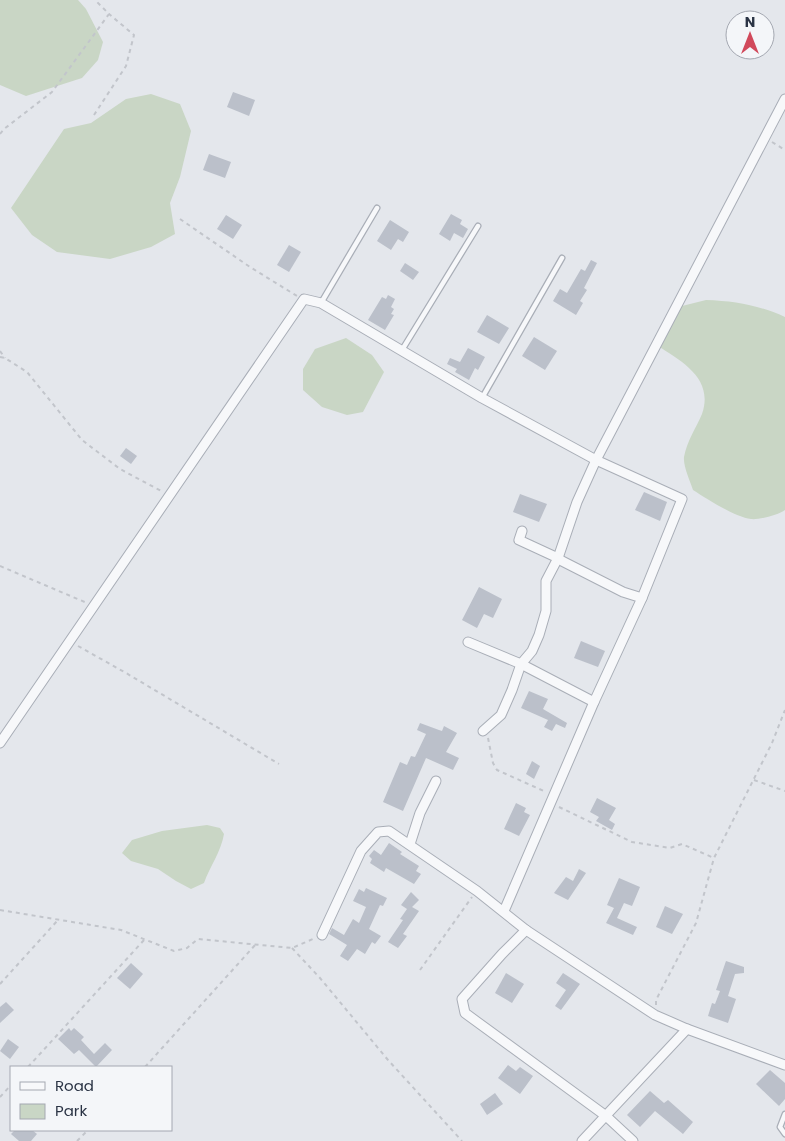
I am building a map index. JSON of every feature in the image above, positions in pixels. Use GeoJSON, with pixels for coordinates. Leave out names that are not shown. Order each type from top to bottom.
{"type":"FeatureCollection","features":[{"type":"Feature","properties":{"kind":"street"},"geometry":{"type":"LineString","coordinates":[[483,731],[501,715],[521,664],[532,651],[539,635],[546,611],[546,581],[558,558],[577,502],[596,460],[785,99]]}},
{"type":"Feature","properties":{"kind":"street"},"geometry":{"type":"LineString","coordinates":[[0,743],[304,299],[321,303],[482,398],[596,460],[682,499],[642,598],[594,702],[504,911]]}},
{"type":"Feature","properties":{"kind":"street"},"geometry":{"type":"LineString","coordinates":[[522,531],[519,540],[558,558],[562,562],[608,585],[642,598]]}},
{"type":"Feature","properties":{"kind":"street"},"geometry":{"type":"LineString","coordinates":[[468,642],[521,664],[594,702]]}},
{"type":"Feature","properties":{"kind":"street"},"geometry":{"type":"LineString","coordinates":[[410,844],[420,813],[436,781]]}},
{"type":"Feature","properties":{"kind":"street"},"geometry":{"type":"LineString","coordinates":[[322,935],[361,851],[378,832],[390,831],[477,891],[526,930],[655,1015],[687,1029],[785,1065]]}},
{"type":"Feature","properties":{"kind":"street"},"geometry":{"type":"LineString","coordinates":[[526,930],[462,999],[465,1013],[606,1116],[634,1141]]}},
{"type":"Feature","properties":{"kind":"street"},"geometry":{"type":"LineString","coordinates":[[582,1141],[687,1029]]}},
{"type":"Feature","properties":{"kind":"lane"},"geometry":{"type":"LineString","coordinates":[[321,303],[377,208]]}},
{"type":"Feature","properties":{"kind":"lane"},"geometry":{"type":"LineString","coordinates":[[402,350],[478,226]]}},
{"type":"Feature","properties":{"kind":"lane"},"geometry":{"type":"LineString","coordinates":[[482,398],[562,258]]}},
{"type":"Feature","properties":{"kind":"lane"},"geometry":{"type":"LineString","coordinates":[[785,1114],[780,1127],[785,1134]]}},
{"type":"Feature","properties":{"kind":"path"},"geometry":{"type":"LineString","coordinates":[[94,115],[126,66],[134,35],[108,14],[95,0]]}},
{"type":"Feature","properties":{"kind":"path"},"geometry":{"type":"LineString","coordinates":[[0,134],[52,92],[108,14]]}},
{"type":"Feature","properties":{"kind":"path"},"geometry":{"type":"LineString","coordinates":[[764,137],[785,150]]}},
{"type":"Feature","properties":{"kind":"path"},"geometry":{"type":"LineString","coordinates":[[180,220],[250,267],[304,299]]}},
{"type":"Feature","properties":{"kind":"path"},"geometry":{"type":"LineString","coordinates":[[0,351],[5,358]]}},
{"type":"Feature","properties":{"kind":"path"},"geometry":{"type":"LineString","coordinates":[[0,357],[5,358],[27,372],[82,440],[120,469],[169,495]]}},
{"type":"Feature","properties":{"kind":"path"},"geometry":{"type":"LineString","coordinates":[[0,566],[93,606]]}},
{"type":"Feature","properties":{"kind":"path"},"geometry":{"type":"LineString","coordinates":[[69,642],[126,673],[278,764]]}},
{"type":"Feature","properties":{"kind":"path"},"geometry":{"type":"LineString","coordinates":[[655,1015],[656,1000],[696,923],[714,858],[772,743],[785,710]]}},
{"type":"Feature","properties":{"kind":"path"},"geometry":{"type":"LineString","coordinates":[[483,731],[488,736],[493,762],[497,770],[546,792],[561,808],[632,842],[670,848],[682,844],[714,858]]}},
{"type":"Feature","properties":{"kind":"path"},"geometry":{"type":"LineString","coordinates":[[753,780],[785,791]]}},
{"type":"Feature","properties":{"kind":"path"},"geometry":{"type":"LineString","coordinates":[[420,970],[477,891]]}},
{"type":"Feature","properties":{"kind":"path"},"geometry":{"type":"LineString","coordinates":[[0,910],[121,930],[174,951],[187,948],[198,939],[292,948],[322,935]]}},
{"type":"Feature","properties":{"kind":"path"},"geometry":{"type":"LineString","coordinates":[[0,984],[58,920]]}},
{"type":"Feature","properties":{"kind":"path"},"geometry":{"type":"LineString","coordinates":[[29,1066],[145,940]]}},
{"type":"Feature","properties":{"kind":"path"},"geometry":{"type":"LineString","coordinates":[[146,1066],[256,944]]}},
{"type":"Feature","properties":{"kind":"path"},"geometry":{"type":"LineString","coordinates":[[292,948],[320,978],[388,1060],[462,1141]]}},
{"type":"Feature","properties":{"kind":"path"},"geometry":{"type":"LineString","coordinates":[[0,1097],[10,1086]]}},
{"type":"Feature","properties":{"kind":"path"},"geometry":{"type":"LineString","coordinates":[[77,1141],[87,1131]]}},
{"type":"Feature","properties":{"kind":"green space"},"geometry":{"type":"Polygon","coordinates":[[[0,0],[78,0],[86,9],[103,42],[98,60],[82,78],[26,96],[0,85],[0,0]]]}},
{"type":"Feature","properties":{"kind":"green space"},"geometry":{"type":"Polygon","coordinates":[[[151,94],[180,104],[191,131],[180,177],[170,203],[175,234],[151,247],[110,259],[57,252],[32,235],[11,208],[64,129],[91,123],[126,99],[151,94]]]}},
{"type":"Feature","properties":{"kind":"green space"},"geometry":{"type":"Polygon","coordinates":[[[706,300],[746,304],[785,317],[785,510],[759,519],[744,518],[713,503],[693,490],[687,474],[684,457],[685,451],[702,414],[705,402],[704,391],[700,381],[686,365],[658,346],[678,307],[706,300]]]}},
{"type":"Feature","properties":{"kind":"green space"},"geometry":{"type":"Polygon","coordinates":[[[346,338],[372,355],[384,372],[363,412],[347,415],[322,407],[303,390],[303,369],[315,349],[346,338]]]}},
{"type":"Feature","properties":{"kind":"green space"},"geometry":{"type":"Polygon","coordinates":[[[207,825],[220,828],[224,834],[223,841],[204,883],[191,889],[158,869],[131,861],[122,853],[132,840],[162,831],[207,825]]]}},
{"type":"Feature","properties":{"kind":"building"},"geometry":{"type":"Polygon","coordinates":[[[233,92],[255,100],[249,116],[227,107],[233,92]]]}},
{"type":"Feature","properties":{"kind":"building"},"geometry":{"type":"Polygon","coordinates":[[[209,154],[231,162],[225,178],[203,170],[209,154]]]}},
{"type":"Feature","properties":{"kind":"building"},"geometry":{"type":"Polygon","coordinates":[[[451,214],[462,220],[460,224],[468,229],[463,238],[454,233],[450,241],[439,234],[451,214]]]}},
{"type":"Feature","properties":{"kind":"building"},"geometry":{"type":"Polygon","coordinates":[[[226,215],[242,225],[233,239],[217,229],[226,215]]]}},
{"type":"Feature","properties":{"kind":"building"},"geometry":{"type":"Polygon","coordinates":[[[390,220],[409,232],[403,242],[398,239],[391,250],[377,241],[390,220]]]}},
{"type":"Feature","properties":{"kind":"building"},"geometry":{"type":"Polygon","coordinates":[[[289,245],[301,252],[289,272],[277,265],[289,245]]]}},
{"type":"Feature","properties":{"kind":"building"},"geometry":{"type":"Polygon","coordinates":[[[591,260],[597,263],[584,288],[587,290],[580,301],[583,303],[576,315],[553,301],[560,289],[567,293],[581,269],[585,271],[591,260]]]}},
{"type":"Feature","properties":{"kind":"building"},"geometry":{"type":"Polygon","coordinates":[[[405,263],[419,272],[413,280],[400,271],[405,263]]]}},
{"type":"Feature","properties":{"kind":"building"},"geometry":{"type":"Polygon","coordinates":[[[388,295],[395,299],[391,307],[394,309],[391,314],[394,315],[385,330],[368,320],[382,297],[386,299],[388,295]]]}},
{"type":"Feature","properties":{"kind":"building"},"geometry":{"type":"Polygon","coordinates":[[[487,315],[509,328],[499,344],[477,332],[487,315]]]}},
{"type":"Feature","properties":{"kind":"building"},"geometry":{"type":"Polygon","coordinates":[[[534,337],[557,351],[545,370],[522,356],[534,337]]]}},
{"type":"Feature","properties":{"kind":"building"},"geometry":{"type":"Polygon","coordinates":[[[468,348],[485,357],[478,370],[475,368],[469,380],[455,372],[457,369],[447,364],[450,358],[460,362],[468,348]]]}},
{"type":"Feature","properties":{"kind":"building"},"geometry":{"type":"Polygon","coordinates":[[[126,448],[137,456],[131,464],[120,456],[126,448]]]}},
{"type":"Feature","properties":{"kind":"building"},"geometry":{"type":"Polygon","coordinates":[[[644,492],[667,502],[660,521],[635,510],[644,492]]]}},
{"type":"Feature","properties":{"kind":"building"},"geometry":{"type":"Polygon","coordinates":[[[520,494],[547,504],[539,522],[513,512],[520,494]]]}},
{"type":"Feature","properties":{"kind":"building"},"geometry":{"type":"Polygon","coordinates":[[[479,587],[502,599],[493,618],[484,614],[477,628],[462,620],[479,587]]]}},
{"type":"Feature","properties":{"kind":"building"},"geometry":{"type":"Polygon","coordinates":[[[581,641],[605,651],[598,667],[574,658],[581,641]]]}},
{"type":"Feature","properties":{"kind":"building"},"geometry":{"type":"Polygon","coordinates":[[[529,691],[548,699],[543,709],[567,723],[565,728],[556,724],[552,731],[544,727],[548,720],[521,708],[529,691]]]}},
{"type":"Feature","properties":{"kind":"building"},"geometry":{"type":"Polygon","coordinates":[[[420,723],[442,731],[444,726],[457,733],[446,752],[459,758],[453,770],[426,758],[403,811],[383,802],[400,762],[407,765],[411,756],[415,757],[426,734],[417,730],[420,723]]]}},
{"type":"Feature","properties":{"kind":"building"},"geometry":{"type":"Polygon","coordinates":[[[532,761],[540,766],[534,779],[526,774],[532,761]]]}},
{"type":"Feature","properties":{"kind":"building"},"geometry":{"type":"Polygon","coordinates":[[[597,798],[616,808],[609,820],[615,824],[612,830],[596,821],[599,817],[590,812],[597,798]]]}},
{"type":"Feature","properties":{"kind":"building"},"geometry":{"type":"Polygon","coordinates":[[[516,803],[526,808],[524,812],[530,815],[519,836],[504,829],[516,803]]]}},
{"type":"Feature","properties":{"kind":"building"},"geometry":{"type":"Polygon","coordinates":[[[389,843],[402,852],[400,854],[419,866],[416,871],[421,874],[414,884],[386,868],[384,872],[370,863],[372,859],[369,856],[374,850],[381,855],[389,843]]]}},
{"type":"Feature","properties":{"kind":"building"},"geometry":{"type":"Polygon","coordinates":[[[579,869],[586,873],[568,900],[554,893],[566,877],[573,881],[579,869]]]}},
{"type":"Feature","properties":{"kind":"building"},"geometry":{"type":"Polygon","coordinates":[[[619,878],[640,887],[632,906],[624,903],[617,918],[637,927],[633,935],[606,923],[614,908],[607,905],[619,878]]]}},
{"type":"Feature","properties":{"kind":"building"},"geometry":{"type":"Polygon","coordinates":[[[366,888],[387,898],[383,906],[380,905],[369,929],[381,936],[375,944],[372,942],[365,954],[357,949],[348,961],[340,956],[347,945],[329,934],[332,928],[344,935],[353,919],[359,923],[366,907],[353,901],[359,889],[364,892],[366,888]]]}},
{"type":"Feature","properties":{"kind":"building"},"geometry":{"type":"Polygon","coordinates":[[[411,892],[419,900],[412,907],[419,911],[403,934],[407,936],[398,948],[388,942],[403,920],[400,919],[407,909],[401,905],[411,892]]]}},
{"type":"Feature","properties":{"kind":"building"},"geometry":{"type":"Polygon","coordinates":[[[665,906],[683,914],[672,934],[656,927],[665,906]]]}},
{"type":"Feature","properties":{"kind":"building"},"geometry":{"type":"Polygon","coordinates":[[[726,961],[744,967],[744,973],[735,974],[728,996],[736,999],[728,1023],[708,1016],[712,1003],[715,1004],[720,991],[716,990],[726,961]]]}},
{"type":"Feature","properties":{"kind":"building"},"geometry":{"type":"Polygon","coordinates":[[[131,963],[143,974],[130,989],[117,978],[131,963]]]}},
{"type":"Feature","properties":{"kind":"building"},"geometry":{"type":"Polygon","coordinates":[[[506,973],[524,984],[512,1003],[495,993],[506,973]]]}},
{"type":"Feature","properties":{"kind":"building"},"geometry":{"type":"Polygon","coordinates":[[[563,973],[580,984],[561,1010],[555,1006],[566,990],[556,983],[563,973]]]}},
{"type":"Feature","properties":{"kind":"building"},"geometry":{"type":"Polygon","coordinates":[[[6,1002],[14,1010],[0,1023],[0,1007],[6,1002]]]}},
{"type":"Feature","properties":{"kind":"building"},"geometry":{"type":"Polygon","coordinates":[[[69,1028],[71,1031],[74,1028],[84,1037],[81,1040],[94,1054],[105,1043],[112,1050],[95,1066],[79,1050],[74,1054],[58,1039],[69,1028]]]}},
{"type":"Feature","properties":{"kind":"building"},"geometry":{"type":"Polygon","coordinates":[[[8,1039],[19,1047],[10,1059],[0,1051],[8,1039]]]}},
{"type":"Feature","properties":{"kind":"building"},"geometry":{"type":"Polygon","coordinates":[[[508,1065],[516,1071],[520,1067],[533,1076],[520,1094],[498,1078],[508,1065]]]}},
{"type":"Feature","properties":{"kind":"building"},"geometry":{"type":"Polygon","coordinates":[[[770,1070],[785,1083],[785,1099],[779,1106],[756,1084],[770,1070]]]}},
{"type":"Feature","properties":{"kind":"building"},"geometry":{"type":"Polygon","coordinates":[[[650,1091],[664,1103],[668,1100],[693,1122],[683,1134],[655,1111],[640,1127],[627,1115],[650,1091]]]}},
{"type":"Feature","properties":{"kind":"building"},"geometry":{"type":"Polygon","coordinates":[[[495,1093],[503,1104],[487,1115],[480,1104],[495,1093]]]}},
{"type":"Feature","properties":{"kind":"building"},"geometry":{"type":"Polygon","coordinates":[[[14,1131],[33,1131],[37,1134],[31,1141],[19,1141],[11,1134],[14,1131]]]}}]}
